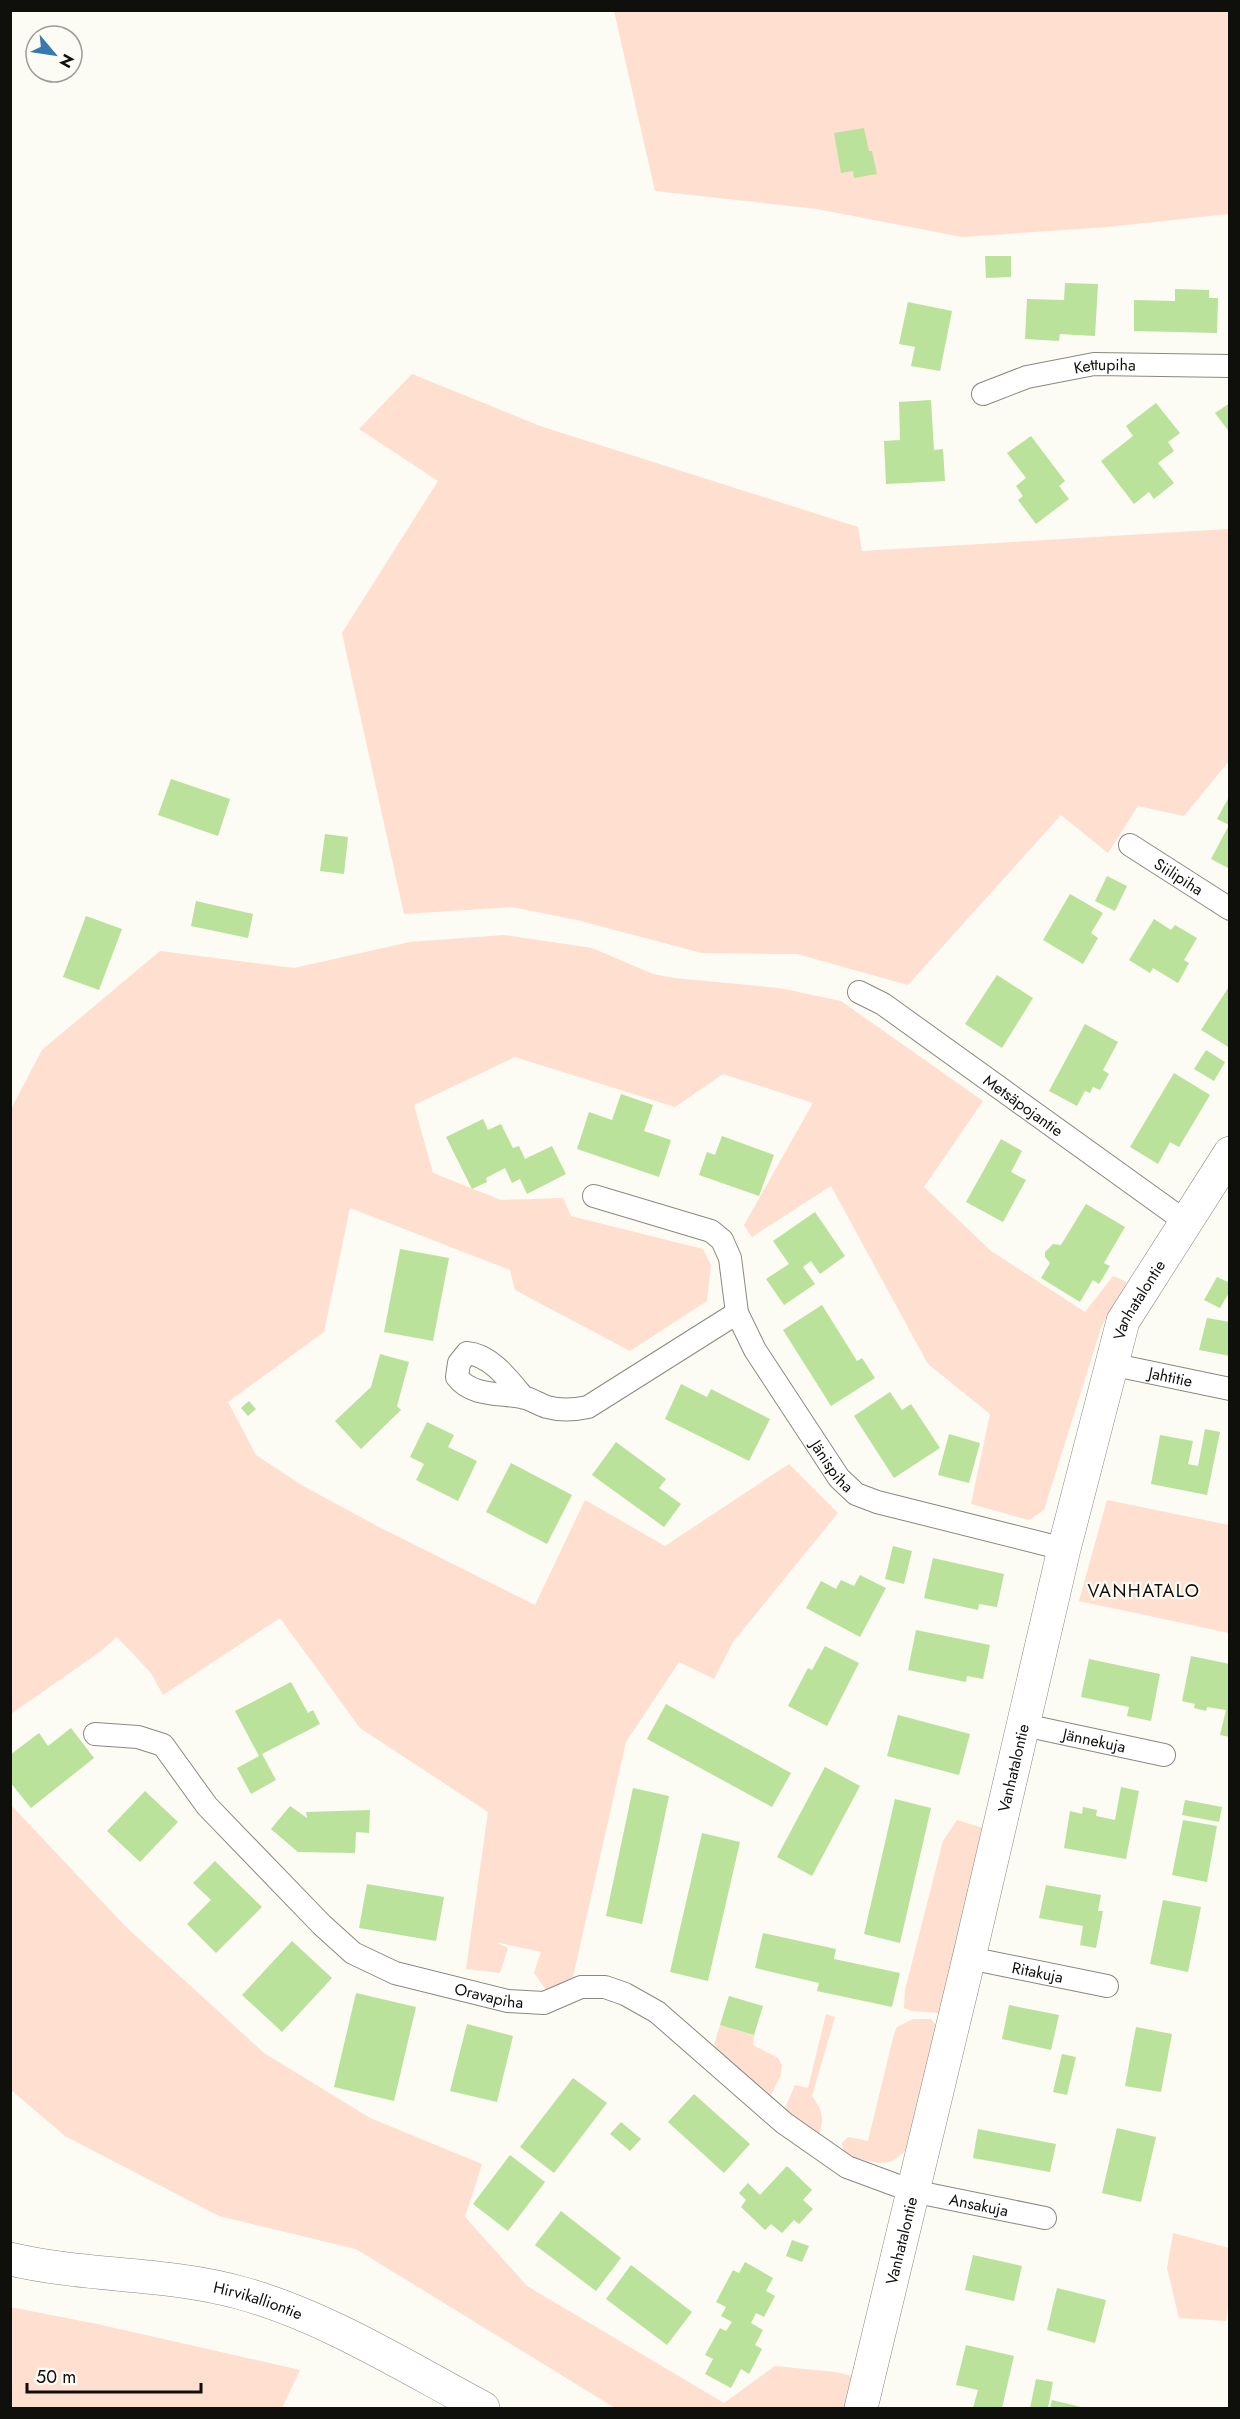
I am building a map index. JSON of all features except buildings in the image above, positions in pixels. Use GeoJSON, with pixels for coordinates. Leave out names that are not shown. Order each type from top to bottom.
{"type":"FeatureCollection","features":[{"type":"Feature","properties":{"kind":"street","name":"Kettupiha"},"geometry":{"type":"LineString","coordinates":[[983,394],[1027,377],[1094,364],[1230,366]]}},
{"type":"Feature","properties":{"kind":"street","name":"Siilipiha"},"geometry":{"type":"LineString","coordinates":[[1130,845],[1230,909]]}},
{"type":"Feature","properties":{"kind":"street","name":"Metsäpojantie"},"geometry":{"type":"LineString","coordinates":[[859,992],[883,1004],[1186,1222]]}},
{"type":"Feature","properties":{"kind":"street","name":"Vanhatalontie"},"geometry":{"type":"LineString","coordinates":[[861,2409],[1064,1549],[1110,1364],[1123,1322],[1230,1153]]}},
{"type":"Feature","properties":{"kind":"street","name":"Jänispiha"},"geometry":{"type":"LineString","coordinates":[[594,1196],[711,1231],[722,1240],[730,1258],[737,1313],[755,1350],[839,1478],[856,1494],[877,1502],[1064,1549]]}},
{"type":"Feature","properties":{"kind":"street"},"geometry":{"type":"LineString","coordinates":[[524,1397],[547,1407],[570,1411],[588,1407],[737,1313]]}},
{"type":"Feature","properties":{"kind":"street","name":"Jahtitie"},"geometry":{"type":"LineString","coordinates":[[1110,1364],[1230,1389]]}},
{"type":"Feature","properties":{"kind":"street","name":"Jännekuja"},"geometry":{"type":"LineString","coordinates":[[1024,1725],[1164,1755]]}},
{"type":"Feature","properties":{"kind":"street","name":"Oravapiha"},"geometry":{"type":"LineString","coordinates":[[96,1734],[138,1737],[163,1745],[207,1806],[322,1925],[353,1953],[395,1973],[508,2001],[544,2003],[581,1987],[604,1987],[625,1994],[657,2012],[784,2123],[847,2167],[912,2191]]}},
{"type":"Feature","properties":{"kind":"street","name":"Ritakuja"},"geometry":{"type":"LineString","coordinates":[[969,1958],[1107,1986]]}},
{"type":"Feature","properties":{"kind":"street","name":"Ansakuja"},"geometry":{"type":"LineString","coordinates":[[912,2191],[1045,2218]]}},
{"type":"Feature","properties":{"kind":"street","name":"Hirvikalliontie"},"geometry":{"type":"LineString","coordinates":[[10,2259],[203,2285],[240,2293],[317,2321],[483,2409]]}},
{"type":"Feature","properties":{"kind":"shaded area"},"geometry":{"type":"Polygon","coordinates":[[[614,11],[1229,11],[1229,214],[1108,227],[962,237],[817,209],[655,191],[614,11]]]}},
{"type":"Feature","properties":{"kind":"shaded area"},"geometry":{"type":"Polygon","coordinates":[[[412,374],[540,426],[858,527],[862,551],[1229,529],[1229,761],[1184,816],[1138,806],[1108,853],[1061,815],[908,985],[797,954],[702,953],[577,920],[512,907],[404,914],[342,633],[438,481],[359,429],[412,374]]]}},
{"type":"Feature","properties":{"kind":"shaded area"},"geometry":{"type":"Polygon","coordinates":[[[504,935],[592,948],[653,974],[779,988],[841,1001],[983,1101],[924,1187],[991,1251],[1085,1312],[1113,1276],[1127,1282],[1102,1325],[1044,1510],[1029,1520],[971,1504],[990,1414],[928,1364],[831,1186],[752,1237],[744,1225],[813,1103],[723,1074],[675,1107],[515,1057],[414,1105],[433,1173],[501,1200],[563,1198],[571,1216],[703,1249],[711,1265],[707,1301],[630,1351],[515,1290],[510,1270],[350,1208],[324,1332],[228,1402],[256,1455],[303,1486],[381,1528],[535,1605],[585,1500],[665,1546],[789,1464],[838,1513],[733,1642],[714,1679],[679,1662],[626,1742],[573,1977],[546,1990],[534,1973],[541,1952],[495,1942],[508,1948],[500,1973],[466,1969],[488,1812],[360,1728],[280,1618],[163,1695],[151,1673],[117,1637],[101,1651],[11,1714],[11,1109],[42,1050],[160,951],[294,968],[410,942],[504,935]]]}},
{"type":"Feature","properties":{"kind":"shaded area"},"geometry":{"type":"Polygon","coordinates":[[[1107,1500],[1229,1525],[1229,1633],[1079,1601],[1107,1500]]]}},
{"type":"Feature","properties":{"kind":"shaded area"},"geometry":{"type":"Polygon","coordinates":[[[10,1804],[126,1927],[264,2053],[370,2118],[482,2164],[465,2217],[527,2286],[724,2403],[775,2366],[852,2376],[846,2408],[615,2408],[356,2249],[219,2216],[65,2136],[11,2090],[10,1804]]]}},
{"type":"Feature","properties":{"kind":"shaded area"},"geometry":{"type":"Polygon","coordinates":[[[957,1820],[983,1828],[941,2013],[912,2011],[904,2008],[905,1990],[943,1841],[957,1820]]]}},
{"type":"Feature","properties":{"kind":"shaded area"},"geometry":{"type":"Polygon","coordinates":[[[826,2014],[835,2017],[812,2096],[822,2114],[819,2135],[787,2112],[786,2106],[795,2085],[808,2088],[826,2014]]]}},
{"type":"Feature","properties":{"kind":"shaded area"},"geometry":{"type":"Polygon","coordinates":[[[913,2019],[931,2019],[937,2027],[912,2141],[898,2157],[884,2163],[847,2156],[842,2143],[848,2137],[868,2141],[894,2034],[897,2027],[913,2019]]]}},
{"type":"Feature","properties":{"kind":"shaded area"},"geometry":{"type":"Polygon","coordinates":[[[720,2025],[754,2035],[753,2045],[778,2058],[782,2065],[781,2075],[771,2095],[714,2045],[720,2025]]]}},
{"type":"Feature","properties":{"kind":"shaded area"},"geometry":{"type":"Polygon","coordinates":[[[1173,2233],[1229,2248],[1229,2300],[1226,2321],[1179,2318],[1167,2268],[1173,2233]]]}},
{"type":"Feature","properties":{"kind":"shaded area"},"geometry":{"type":"Polygon","coordinates":[[[10,2307],[97,2324],[300,2370],[282,2408],[11,2408],[10,2307]]]}},
{"type":"Feature","properties":{"kind":"district","name":"VANHATALO"},"geometry":{"type":"Point","coordinates":[1144,1591]}}]}
